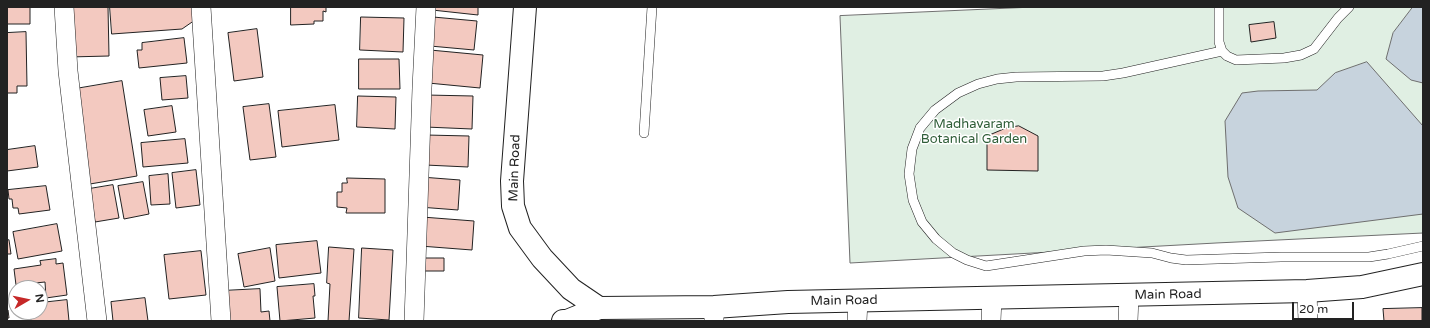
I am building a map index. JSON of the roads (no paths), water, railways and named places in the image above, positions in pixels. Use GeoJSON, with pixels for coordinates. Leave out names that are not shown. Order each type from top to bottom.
{"type":"FeatureCollection","features":[{"type":"Feature","properties":{"kind":"street"},"geometry":{"type":"LineString","coordinates":[[64,7],[68,71],[97,321]]}},
{"type":"Feature","properties":{"kind":"street"},"geometry":{"type":"LineString","coordinates":[[201,7],[221,321]]}},
{"type":"Feature","properties":{"kind":"street"},"geometry":{"type":"LineString","coordinates":[[414,321],[426,7]]}},
{"type":"Feature","properties":{"kind":"street","name":"Main Road"},"geometry":{"type":"LineString","coordinates":[[525,7],[512,182],[513,206],[520,228],[542,258],[571,289],[599,308],[714,314],[788,302],[858,311],[992,298],[1308,292],[1362,287],[1423,274]]}},
{"type":"Feature","properties":{"kind":"street"},"geometry":{"type":"LineString","coordinates":[[1308,292],[1308,321]]}},
{"type":"Feature","properties":{"kind":"street"},"geometry":{"type":"LineString","coordinates":[[1128,296],[1128,321]]}},
{"type":"Feature","properties":{"kind":"street"},"geometry":{"type":"LineString","coordinates":[[991,321],[992,298]]}},
{"type":"Feature","properties":{"kind":"street"},"geometry":{"type":"LineString","coordinates":[[563,321],[567,321],[599,308]]}},
{"type":"Feature","properties":{"kind":"lane"},"geometry":{"type":"LineString","coordinates":[[644,133],[652,7]]}},
{"type":"Feature","properties":{"kind":"lane"},"geometry":{"type":"LineString","coordinates":[[1219,7],[1219,42],[1222,51],[1227,56],[1236,60],[1284,58],[1302,55],[1314,49],[1338,18],[1350,7]]}},
{"type":"Feature","properties":{"kind":"lane"},"geometry":{"type":"LineString","coordinates":[[1222,51],[1103,76],[997,78],[978,84],[958,93],[935,110],[920,128],[912,149],[909,174],[913,200],[922,222],[936,239],[953,253],[967,260],[986,266],[1084,251],[1106,250],[1152,253],[1186,260],[1281,257],[1369,257],[1423,246]]}},
{"type":"Feature","properties":{"kind":"park label","name":"Madhavaram Botanical Garden"},"geometry":{"type":"Point","coordinates":[974,132]}}]}
